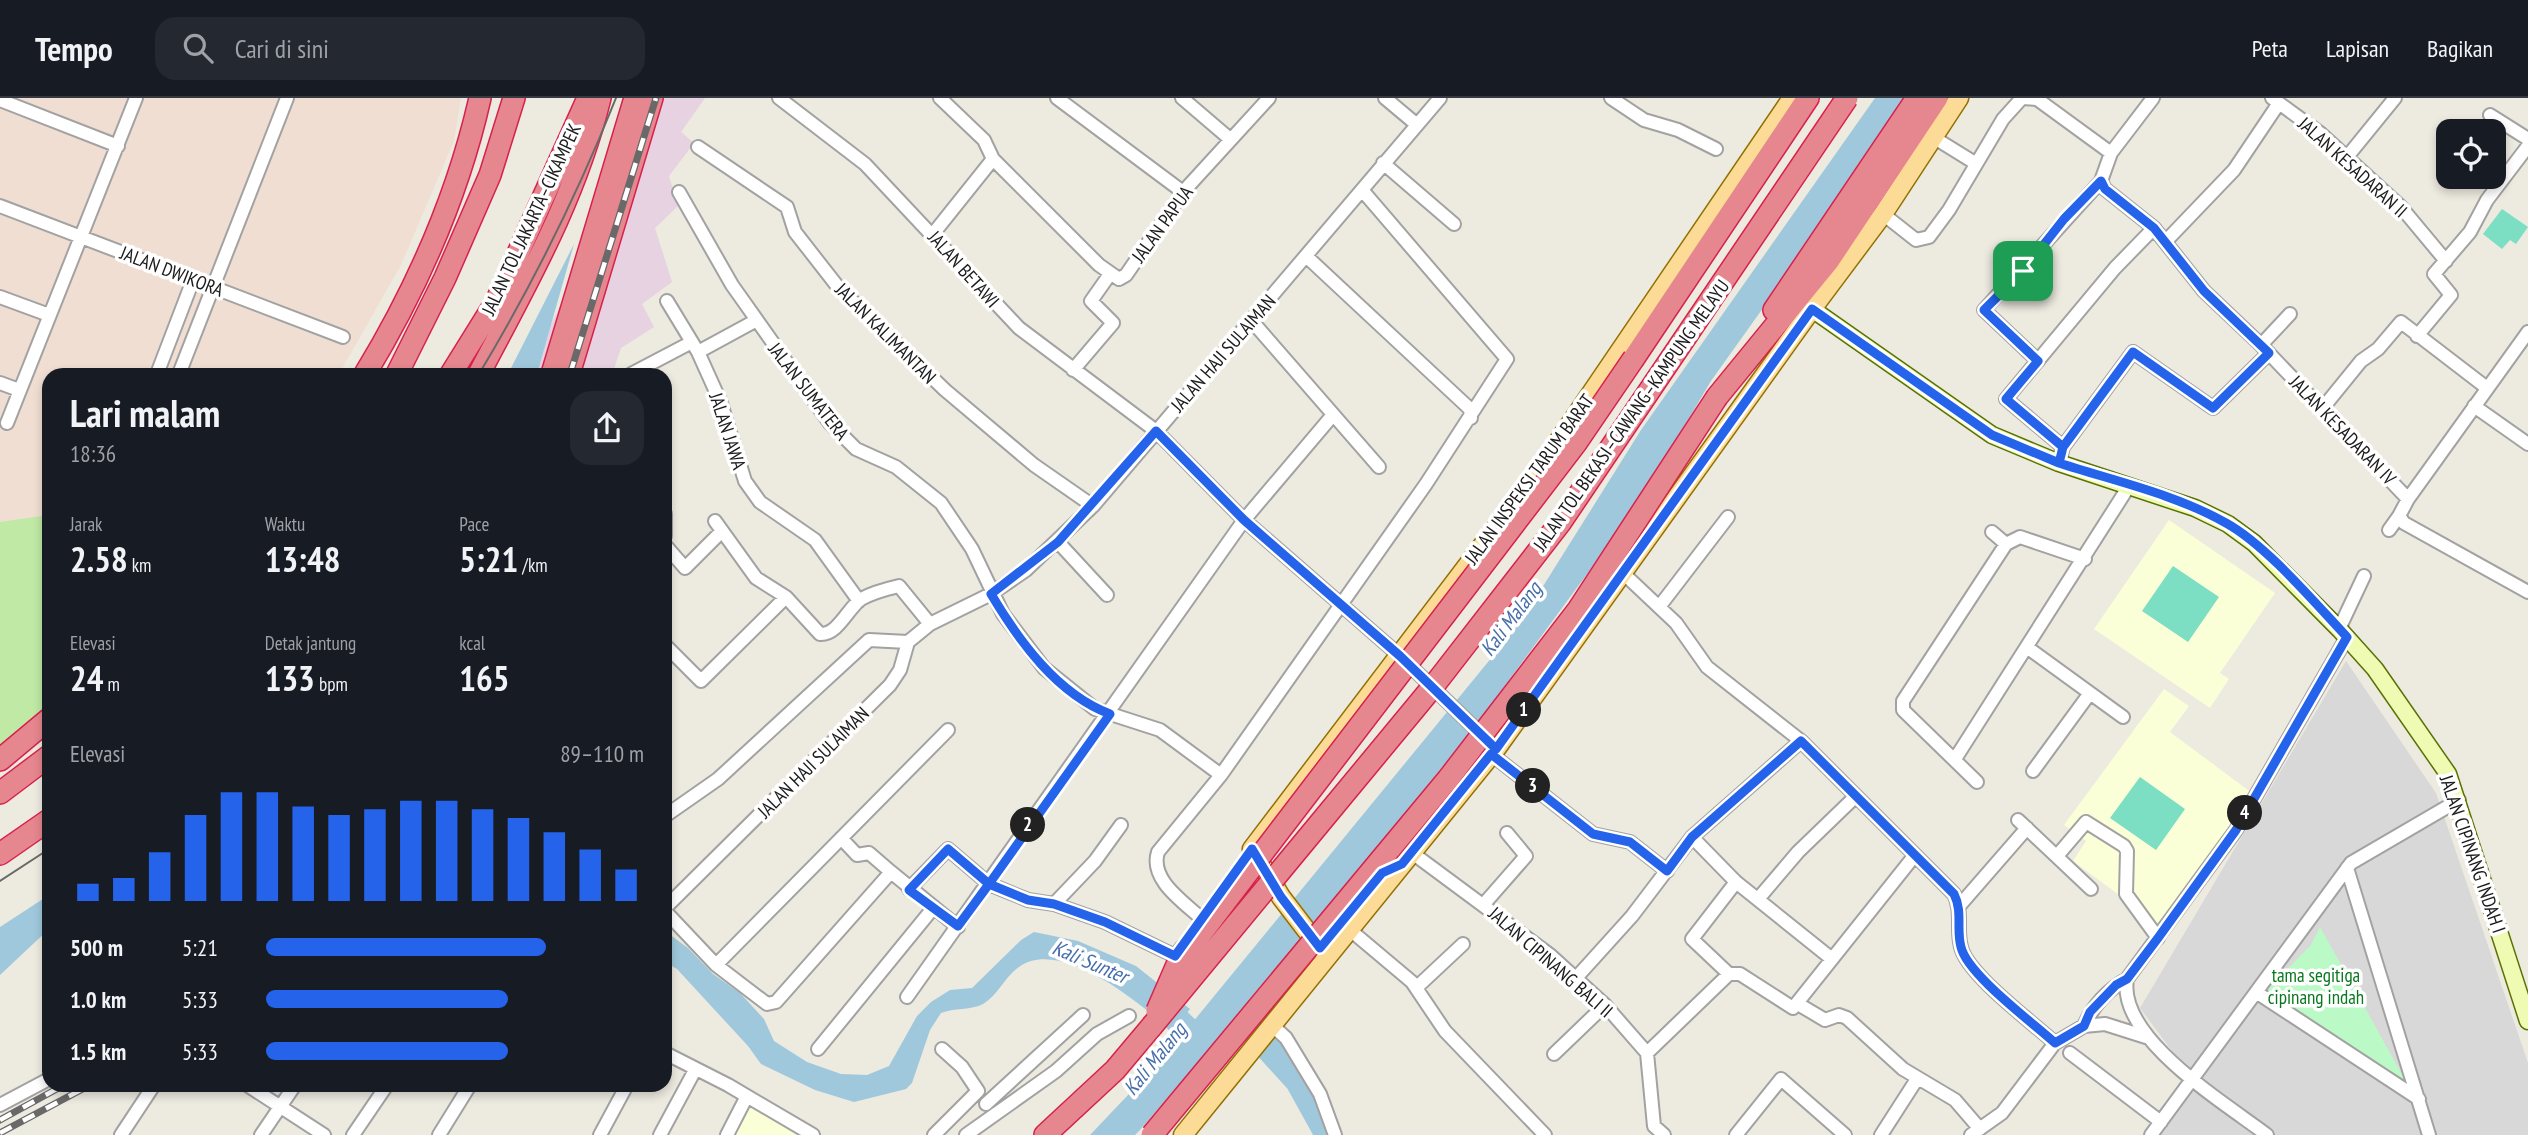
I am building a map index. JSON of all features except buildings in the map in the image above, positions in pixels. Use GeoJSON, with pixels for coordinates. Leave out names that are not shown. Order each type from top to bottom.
{"type":"FeatureCollection","features":[{"type":"Feature","properties":{"kind":"highway"},"geometry":{"type":"LineString","coordinates":[[369,368],[384,344],[442,219],[480,98]]}},
{"type":"Feature","properties":{"kind":"highway"},"geometry":{"type":"LineString","coordinates":[[400,368],[445,278],[490,175],[514,98]]}},
{"type":"Feature","properties":{"kind":"highway","name":"JALAN TOL JAKARTA–CIKAMPEK"},"geometry":{"type":"LineString","coordinates":[[455,368],[497,300],[588,98]]}},
{"type":"Feature","properties":{"kind":"highway"},"geometry":{"type":"LineString","coordinates":[[482,368],[558,226],[590,142],[600,98]]}},
{"type":"Feature","properties":{"kind":"highway"},"geometry":{"type":"LineString","coordinates":[[554,368],[635,98]]}},
{"type":"Feature","properties":{"kind":"highway"},"geometry":{"type":"LineString","coordinates":[[571,368],[652,98]]}},
{"type":"Feature","properties":{"kind":"highway"},"geometry":{"type":"LineString","coordinates":[[1152,1026],[1177,965],[1576,443],[1808,98]]}},
{"type":"Feature","properties":{"kind":"highway","name":"JALAN TOL BEKASI–CAWANG–KAMPUNG MELAYU"},"geometry":{"type":"LineString","coordinates":[[1045,1135],[1115,1070],[1434,684],[1560,523],[1847,98]]}},
{"type":"Feature","properties":{"kind":"highway"},"geometry":{"type":"LineString","coordinates":[[1152,1135],[1448,779],[1578,610],[1917,98]]}},
{"type":"Feature","properties":{"kind":"highway"},"geometry":{"type":"LineString","coordinates":[[1717,397],[1829,260],[1937,98]]}},
{"type":"Feature","properties":{"kind":"highway"},"geometry":{"type":"LineString","coordinates":[[0,760],[42,725]]}},
{"type":"Feature","properties":{"kind":"highway"},"geometry":{"type":"LineString","coordinates":[[0,793],[42,761]]}},
{"type":"Feature","properties":{"kind":"highway"},"geometry":{"type":"LineString","coordinates":[[0,853],[42,825]]}},
{"type":"Feature","properties":{"kind":"main road","name":"JALAN INSPEKSI TARUM BARAT"},"geometry":{"type":"LineString","coordinates":[[1256,856],[1530,482],[1792,98]]}},
{"type":"Feature","properties":{"kind":"main road"},"geometry":{"type":"LineString","coordinates":[[1183,1135],[1493,752],[1883,214],[1959,98]]}},
{"type":"Feature","properties":{"kind":"main road"},"geometry":{"type":"LineString","coordinates":[[1256,856],[1318,946]]}},
{"type":"Feature","properties":{"kind":"main road"},"geometry":{"type":"LineString","coordinates":[[1269,1030],[1271,1011],[1318,946],[1382,873],[1407,858]]}},
{"type":"Feature","properties":{"kind":"street"},"geometry":{"type":"LineString","coordinates":[[7,423],[136,98]]}},
{"type":"Feature","properties":{"kind":"street"},"geometry":{"type":"LineString","coordinates":[[182,368],[287,98]]}},
{"type":"Feature","properties":{"kind":"street","name":"JALAN BETAWI"},"geometry":{"type":"LineString","coordinates":[[779,98],[865,164],[1019,328],[1156,431],[1244,520],[1448,700],[1478,730],[1493,752],[1593,834],[1630,842],[1667,871]]}},
{"type":"Feature","properties":{"kind":"street"},"geometry":{"type":"LineString","coordinates":[[940,98],[984,140],[993,159],[1110,274]]}},
{"type":"Feature","properties":{"kind":"street"},"geometry":{"type":"LineString","coordinates":[[1057,98],[1183,192]]}},
{"type":"Feature","properties":{"kind":"street"},"geometry":{"type":"LineString","coordinates":[[1182,98],[1230,139]]}},
{"type":"Feature","properties":{"kind":"street","name":"JALAN PAPUA"},"geometry":{"type":"LineString","coordinates":[[1073,370],[1113,323],[1091,301],[1110,274],[1119,279],[1126,275],[1183,192],[1269,98]]}},
{"type":"Feature","properties":{"kind":"street"},"geometry":{"type":"LineString","coordinates":[[1385,98],[1416,124]]}},
{"type":"Feature","properties":{"kind":"street","name":"JALAN HAJI SULAIMAN"},"geometry":{"type":"LineString","coordinates":[[672,903],[890,685],[900,670],[908,642],[930,624],[991,594],[1058,542],[1093,506],[1440,98]]}},
{"type":"Feature","properties":{"kind":"street"},"geometry":{"type":"LineString","coordinates":[[1611,98],[1644,120],[1678,130],[1716,149]]}},
{"type":"Feature","properties":{"kind":"street"},"geometry":{"type":"LineString","coordinates":[[1883,214],[1909,235],[1923,241],[1949,210],[2003,120],[2022,98],[2037,99],[2111,153]]}},
{"type":"Feature","properties":{"kind":"street"},"geometry":{"type":"LineString","coordinates":[[2038,361],[1985,308],[2023,271],[2064,219],[2101,181],[2111,153],[2153,98]]}},
{"type":"Feature","properties":{"kind":"street"},"geometry":{"type":"LineString","coordinates":[[2347,158],[2395,98]]}},
{"type":"Feature","properties":{"kind":"street"},"geometry":{"type":"LineString","coordinates":[[0,100],[118,146]]}},
{"type":"Feature","properties":{"kind":"street"},"geometry":{"type":"LineString","coordinates":[[2165,242],[2234,170],[2275,101]]}},
{"type":"Feature","properties":{"kind":"street","name":"JALAN KESADARAN II"},"geometry":{"type":"LineString","coordinates":[[2275,101],[2320,133],[2401,207],[2446,261]]}},
{"type":"Feature","properties":{"kind":"street"},"geometry":{"type":"LineString","coordinates":[[2490,115],[2528,139]]}},
{"type":"Feature","properties":{"kind":"street"},"geometry":{"type":"LineString","coordinates":[[1933,137],[1975,163]]}},
{"type":"Feature","properties":{"kind":"street"},"geometry":{"type":"LineString","coordinates":[[2417,336],[2451,295],[2434,276],[2470,232],[2487,200],[2528,146]]}},
{"type":"Feature","properties":{"kind":"street","name":"JALAN KALIMANTAN"},"geometry":{"type":"LineString","coordinates":[[698,148],[787,207],[795,232],[838,287],[945,390],[1034,465],[1093,506]]}},
{"type":"Feature","properties":{"kind":"street"},"geometry":{"type":"LineString","coordinates":[[933,234],[993,159]]}},
{"type":"Feature","properties":{"kind":"street"},"geometry":{"type":"LineString","coordinates":[[1383,163],[1454,224]]}},
{"type":"Feature","properties":{"kind":"street","name":"JALAN KESADARAN IV"},"geometry":{"type":"LineString","coordinates":[[2101,181],[2105,189],[2154,228],[2204,291],[2265,349],[2408,499],[2389,530]]}},
{"type":"Feature","properties":{"kind":"street"},"geometry":{"type":"LineString","coordinates":[[1203,920],[1158,876],[1154,863],[1158,852],[1221,775],[1472,418],[1507,359],[1362,190]]}},
{"type":"Feature","properties":{"kind":"street","name":"JALAN SUMATERA"},"geometry":{"type":"LineString","coordinates":[[679,192],[755,321],[846,442],[896,467],[941,503],[972,549],[991,594],[1016,633],[1044,667],[1083,701],[1110,714],[1160,730],[1221,775]]}},
{"type":"Feature","properties":{"kind":"street","name":"JALAN DWIKORA"},"geometry":{"type":"LineString","coordinates":[[0,205],[343,337]]}},
{"type":"Feature","properties":{"kind":"street"},"geometry":{"type":"LineString","coordinates":[[2154,228],[2115,268],[2006,399],[2061,455],[2133,352],[2213,408],[2265,349],[2290,314]]}},
{"type":"Feature","properties":{"kind":"street"},"geometry":{"type":"LineString","coordinates":[[1306,256],[1470,409],[1472,418]]}},
{"type":"Feature","properties":{"kind":"street"},"geometry":{"type":"LineString","coordinates":[[159,368],[194,280]]}},
{"type":"Feature","properties":{"kind":"street"},"geometry":{"type":"LineString","coordinates":[[0,297],[49,315]]}},
{"type":"Feature","properties":{"kind":"street","name":"JALAN JAWA"},"geometry":{"type":"LineString","coordinates":[[667,301],[695,347],[721,403],[745,481],[760,502],[815,541],[859,601]]}},
{"type":"Feature","properties":{"kind":"street","name":"JALAN CIPINANG INDAH I"},"geometry":{"type":"LineString","coordinates":[[1812,309],[1992,435],[2061,455],[2129,485],[2195,508],[2228,524],[2254,543],[2375,669],[2448,774],[2459,800],[2528,1021]]}},
{"type":"Feature","properties":{"kind":"street"},"geometry":{"type":"LineString","coordinates":[[1251,320],[1379,467]]}},
{"type":"Feature","properties":{"kind":"street"},"geometry":{"type":"LineString","coordinates":[[645,368],[755,321]]}},
{"type":"Feature","properties":{"kind":"street"},"geometry":{"type":"LineString","coordinates":[[2322,409],[2361,361],[2378,349],[2401,323],[2487,388]]}},
{"type":"Feature","properties":{"kind":"street"},"geometry":{"type":"LineString","coordinates":[[2408,499],[2528,332]]}},
{"type":"Feature","properties":{"kind":"street"},"geometry":{"type":"LineString","coordinates":[[0,383],[19,390]]}},
{"type":"Feature","properties":{"kind":"street"},"geometry":{"type":"LineString","coordinates":[[2474,406],[2528,444]]}},
{"type":"Feature","properties":{"kind":"street"},"geometry":{"type":"LineString","coordinates":[[907,997],[1110,714],[1244,520],[1332,416]]}},
{"type":"Feature","properties":{"kind":"street"},"geometry":{"type":"LineString","coordinates":[[1955,758],[2085,559],[2129,485]]}},
{"type":"Feature","properties":{"kind":"street"},"geometry":{"type":"LineString","coordinates":[[2399,516],[2404,523],[2528,592]]}},
{"type":"Feature","properties":{"kind":"street"},"geometry":{"type":"LineString","coordinates":[[1660,607],[1728,517]]}},
{"type":"Feature","properties":{"kind":"street"},"geometry":{"type":"LineString","coordinates":[[672,553],[685,568],[718,526],[757,578],[786,597],[822,635],[849,614],[859,601],[898,586],[930,624]]}},
{"type":"Feature","properties":{"kind":"street"},"geometry":{"type":"LineString","coordinates":[[1992,533],[2007,544]]}},
{"type":"Feature","properties":{"kind":"street"},"geometry":{"type":"LineString","coordinates":[[1977,782],[1902,706],[2007,544],[2020,537],[2085,559]]}},
{"type":"Feature","properties":{"kind":"street"},"geometry":{"type":"LineString","coordinates":[[1058,542],[1107,595]]}},
{"type":"Feature","properties":{"kind":"street"},"geometry":{"type":"LineString","coordinates":[[1623,573],[1676,623],[1707,667],[1801,741],[1954,894],[1960,905],[1960,946],[1968,964],[2055,1043]]}},
{"type":"Feature","properties":{"kind":"street"},"geometry":{"type":"LineString","coordinates":[[2084,1026],[2090,1012],[2116,985],[2127,979],[2236,830],[2343,633],[2364,576]]}},
{"type":"Feature","properties":{"kind":"street"},"geometry":{"type":"LineString","coordinates":[[672,652],[696,678],[702,680],[786,597]]}},
{"type":"Feature","properties":{"kind":"street"},"geometry":{"type":"LineString","coordinates":[[672,811],[718,779],[869,640],[908,642]]}},
{"type":"Feature","properties":{"kind":"street"},"geometry":{"type":"LineString","coordinates":[[2028,648],[2123,717]]}},
{"type":"Feature","properties":{"kind":"street"},"geometry":{"type":"LineString","coordinates":[[2033,771],[2091,693]]}},
{"type":"Feature","properties":{"kind":"street"},"geometry":{"type":"LineString","coordinates":[[716,965],[948,730]]}},
{"type":"Feature","properties":{"kind":"street"},"geometry":{"type":"LineString","coordinates":[[1576,978],[1632,916],[1692,837],[1801,741]]}},
{"type":"Feature","properties":{"kind":"street"},"geometry":{"type":"LineString","coordinates":[[1758,899],[1798,852],[1856,796]]}},
{"type":"Feature","properties":{"kind":"street"},"geometry":{"type":"LineString","coordinates":[[2151,1135],[2351,863],[2459,800]]}},
{"type":"Feature","properties":{"kind":"street"},"geometry":{"type":"LineString","coordinates":[[2057,856],[2086,822],[2124,846],[2127,851],[2126,894],[2158,938]]}},
{"type":"Feature","properties":{"kind":"street"},"geometry":{"type":"LineString","coordinates":[[1960,905],[2022,824],[2091,890]]}},
{"type":"Feature","properties":{"kind":"street"},"geometry":{"type":"LineString","coordinates":[[1054,904],[1095,861],[1121,825]]}},
{"type":"Feature","properties":{"kind":"street"},"geometry":{"type":"LineString","coordinates":[[1484,904],[1526,856],[1507,833]]}},
{"type":"Feature","properties":{"kind":"street"},"geometry":{"type":"LineString","coordinates":[[1692,837],[1737,882],[1832,959]]}},
{"type":"Feature","properties":{"kind":"street"},"geometry":{"type":"LineString","coordinates":[[841,838],[857,855],[870,853],[909,890],[958,926]]}},
{"type":"Feature","properties":{"kind":"street"},"geometry":{"type":"LineString","coordinates":[[909,890],[948,849],[989,884],[1028,900],[1054,904],[1105,922],[1175,956],[1256,856]]}},
{"type":"Feature","properties":{"kind":"street"},"geometry":{"type":"LineString","coordinates":[[1793,1005],[1915,855]]}},
{"type":"Feature","properties":{"kind":"street","name":"JALAN CIPINANG BALI II"},"geometry":{"type":"LineString","coordinates":[[1407,858],[1484,904],[1576,978],[1605,1005],[1647,1053]]}},
{"type":"Feature","properties":{"kind":"street"},"geometry":{"type":"LineString","coordinates":[[2347,868],[2429,1135]]}},
{"type":"Feature","properties":{"kind":"street"},"geometry":{"type":"LineString","coordinates":[[672,918],[716,965],[767,1004],[776,1002],[891,872]]}},
{"type":"Feature","properties":{"kind":"street"},"geometry":{"type":"LineString","coordinates":[[1737,882],[1692,940],[1729,974],[1740,974],[1825,1020],[1839,1015],[1847,1018],[1917,1079],[1955,1100],[1975,1132],[2002,1113],[2055,1043],[2084,1026],[2105,1024],[2147,1037]]}},
{"type":"Feature","properties":{"kind":"street"},"geometry":{"type":"LineString","coordinates":[[818,1049],[934,907]]}},
{"type":"Feature","properties":{"kind":"street"},"geometry":{"type":"LineString","coordinates":[[1349,929],[1416,988],[1445,1031],[1545,1135]]}},
{"type":"Feature","properties":{"kind":"street"},"geometry":{"type":"LineString","coordinates":[[1416,988],[1463,944]]}},
{"type":"Feature","properties":{"kind":"street"},"geometry":{"type":"LineString","coordinates":[[1664,1135],[1656,1130],[1652,1118],[1647,1053],[1729,974]]}},
{"type":"Feature","properties":{"kind":"street"},"geometry":{"type":"LineString","coordinates":[[2127,979],[2124,994],[2130,1011],[2147,1037],[2193,1079],[2267,1135]]}},
{"type":"Feature","properties":{"kind":"street"},"geometry":{"type":"LineString","coordinates":[[2256,992],[2419,1099]]}},
{"type":"Feature","properties":{"kind":"street"},"geometry":{"type":"LineString","coordinates":[[1555,1054],[1605,1005]]}},
{"type":"Feature","properties":{"kind":"street"},"geometry":{"type":"LineString","coordinates":[[986,1104],[1083,1015]]}},
{"type":"Feature","properties":{"kind":"street"},"geometry":{"type":"LineString","coordinates":[[966,1135],[1056,1070],[1097,1034],[1129,1016]]}},
{"type":"Feature","properties":{"kind":"street"},"geometry":{"type":"LineString","coordinates":[[1269,1030],[1286,1038],[1320,1094],[1335,1135]]}},
{"type":"Feature","properties":{"kind":"street"},"geometry":{"type":"LineString","coordinates":[[942,1049],[962,1067],[978,1091],[986,1104],[988,1118]]}},
{"type":"Feature","properties":{"kind":"street"},"geometry":{"type":"LineString","coordinates":[[2070,1053],[2161,1122]]}},
{"type":"Feature","properties":{"kind":"street"},"geometry":{"type":"LineString","coordinates":[[672,1057],[747,1096],[813,1135]]}},
{"type":"Feature","properties":{"kind":"street"},"geometry":{"type":"LineString","coordinates":[[660,1135],[695,1070]]}},
{"type":"Feature","properties":{"kind":"street"},"geometry":{"type":"LineString","coordinates":[[1736,1135],[1781,1079],[1845,1135]]}},
{"type":"Feature","properties":{"kind":"street"},"geometry":{"type":"LineString","coordinates":[[1881,1135],[1917,1079]]}},
{"type":"Feature","properties":{"kind":"street"},"geometry":{"type":"LineString","coordinates":[[0,1105],[42,1083]]}},
{"type":"Feature","properties":{"kind":"street"},"geometry":{"type":"LineString","coordinates":[[934,1135],[978,1091]]}},
{"type":"Feature","properties":{"kind":"street"},"geometry":{"type":"LineString","coordinates":[[121,1135],[149,1092]]}},
{"type":"Feature","properties":{"kind":"street"},"geometry":{"type":"LineString","coordinates":[[258,1092],[324,1135]]}},
{"type":"Feature","properties":{"kind":"street"},"geometry":{"type":"LineString","coordinates":[[261,1135],[291,1092]]}},
{"type":"Feature","properties":{"kind":"street"},"geometry":{"type":"LineString","coordinates":[[353,1135],[382,1092]]}},
{"type":"Feature","properties":{"kind":"street"},"geometry":{"type":"LineString","coordinates":[[439,1135],[466,1092]]}},
{"type":"Feature","properties":{"kind":"street"},"geometry":{"type":"LineString","coordinates":[[600,1135],[623,1092]]}},
{"type":"Feature","properties":{"kind":"street"},"geometry":{"type":"LineString","coordinates":[[727,1135],[747,1096]]}},
{"type":"Feature","properties":{"kind":"shaded area"},"geometry":{"type":"Polygon","coordinates":[[[0,98],[461,98],[454,141],[401,265],[342,368],[42,368],[42,703],[0,736],[0,98]]]}},
{"type":"Feature","properties":{"kind":"shaded area"},"geometry":{"type":"Polygon","coordinates":[[[642,98],[705,98],[681,132],[694,143],[669,176],[678,206],[655,228],[672,282],[642,304],[654,327],[621,348],[614,368],[525,368],[540,346],[600,227],[642,98]]]}},
{"type":"Feature","properties":{"kind":"shaded area"},"geometry":{"type":"Polygon","coordinates":[[[2169,520],[2275,593],[2220,673],[2229,679],[2210,708],[2094,629],[2169,520]]]}},
{"type":"Feature","properties":{"kind":"shaded area"},"geometry":{"type":"Polygon","coordinates":[[[2346,661],[2436,793],[2528,1063],[2528,1135],[2156,1135],[2195,1082],[2140,1008],[2346,661]]]}},
{"type":"Feature","properties":{"kind":"shaded area"},"geometry":{"type":"Polygon","coordinates":[[[2164,689],[2189,706],[2170,732],[2252,793],[2231,829],[2159,930],[2153,920],[2073,861],[2086,841],[2064,825],[2164,689]]]}},
{"type":"Feature","properties":{"kind":"shaded area"},"geometry":{"type":"Polygon","coordinates":[[[748,1097],[810,1135],[728,1135],[748,1097]]]}},
{"type":"Feature","properties":{"kind":"green space"},"geometry":{"type":"Polygon","coordinates":[[[2502,209],[2528,227],[2516,244],[2510,240],[2502,249],[2483,234],[2502,209]]]}},
{"type":"Feature","properties":{"kind":"green space"},"geometry":{"type":"Polygon","coordinates":[[[42,516],[42,722],[0,749],[0,522],[42,516]]]}},
{"type":"Feature","properties":{"kind":"green space"},"geometry":{"type":"Polygon","coordinates":[[[2173,566],[2219,597],[2188,642],[2142,611],[2173,566]]]}},
{"type":"Feature","properties":{"kind":"green space"},"geometry":{"type":"Polygon","coordinates":[[[2140,777],[2185,809],[2156,850],[2110,818],[2140,777]]]}},
{"type":"Feature","properties":{"kind":"green space","name":"tama segitiga cipinang indah"},"geometry":{"type":"Polygon","coordinates":[[[2320,927],[2409,1087],[2266,991],[2311,945],[2320,927]]]}},
{"type":"Feature","properties":{"kind":"water"},"geometry":{"type":"Polygon","coordinates":[[[1875,98],[1913,98],[1711,381],[1637,506],[1479,721],[1435,787],[1139,1131],[1135,1135],[1090,1135],[1165,1056],[1520,623],[1641,430],[1875,98]]]}},
{"type":"Feature","properties":{"kind":"water"},"geometry":{"type":"Polygon","coordinates":[[[574,244],[539,368],[511,368],[574,244]]]}},
{"type":"Feature","properties":{"kind":"water"},"geometry":{"type":"Polygon","coordinates":[[[42,900],[42,936],[0,975],[0,927],[42,900]]]}},
{"type":"Feature","properties":{"kind":"water"},"geometry":{"type":"Polygon","coordinates":[[[1034,932],[1078,941],[1136,966],[1190,1009],[1173,1031],[1125,994],[1087,971],[1049,959],[1031,961],[1016,969],[983,1004],[941,1013],[930,1030],[912,1083],[906,1089],[854,1102],[815,1090],[761,1064],[748,1046],[672,966],[672,936],[688,948],[713,974],[740,993],[764,1019],[774,1041],[807,1062],[841,1074],[867,1075],[889,1066],[917,1016],[931,1002],[950,990],[972,988],[1021,940],[1034,932]]]}},
{"type":"Feature","properties":{"kind":"waterway","name":"Kali Sunter"},"geometry":{"type":"LineString","coordinates":[[1154,998],[1199,1041]]}},
{"type":"Feature","properties":{"kind":"waterway"},"geometry":{"type":"LineString","coordinates":[[1229,1005],[1298,1081],[1328,1135]]}},
{"type":"Feature","properties":{"kind":"tram line"},"geometry":{"type":"LineString","coordinates":[[482,368],[553,239],[616,98]]}},
{"type":"Feature","properties":{"kind":"tram line"},"geometry":{"type":"LineString","coordinates":[[0,881],[42,854]]}},
{"type":"Feature","properties":{"kind":"railway"},"geometry":{"type":"LineString","coordinates":[[572,368],[656,98]]}},
{"type":"Feature","properties":{"kind":"railway"},"geometry":{"type":"LineString","coordinates":[[0,1120],[51,1092]]}},
{"type":"Feature","properties":{"kind":"railway"},"geometry":{"type":"LineString","coordinates":[[0,1133],[77,1092]]}},
{"type":"Feature","properties":{"kind":"route"},"geometry":{"type":"LineString","coordinates":[[2023,271],[1984,310],[2038,361],[2006,399],[2063,447],[2059,463],[1992,435],[1812,309],[1496,749],[1400,656],[1244,520],[1156,431],[1093,506],[1058,542],[1026,570],[991,594],[1016,633],[1044,667],[1083,701],[1110,714],[1017,840],[989,884],[948,849],[909,890],[958,926],[989,884],[1028,900],[1054,904],[1105,922],[1145,939],[1175,956],[1252,849],[1281,897],[1320,948],[1382,873],[1402,864],[1491,754],[1593,834],[1630,842],[1648,853],[1667,871],[1692,837],[1801,741],[1954,894],[1960,905],[1960,946],[1968,964],[2055,1043],[2084,1026],[2090,1012],[2116,985],[2127,979],[2236,830],[2347,637],[2254,543],[2228,524],[2195,508],[2059,463],[2060,457],[2063,447],[2133,352],[2137,352],[2213,408],[2269,353],[2204,291],[2154,228],[2105,189],[2101,181],[2064,219],[2023,271]]}},
{"type":"Feature","properties":{"kind":"water label","name":"Kali Malang"},"geometry":{"type":"Point","coordinates":[1511,619]}},
{"type":"Feature","properties":{"kind":"water label","name":"Kali Malang"},"geometry":{"type":"Point","coordinates":[1155,1059]}}]}
